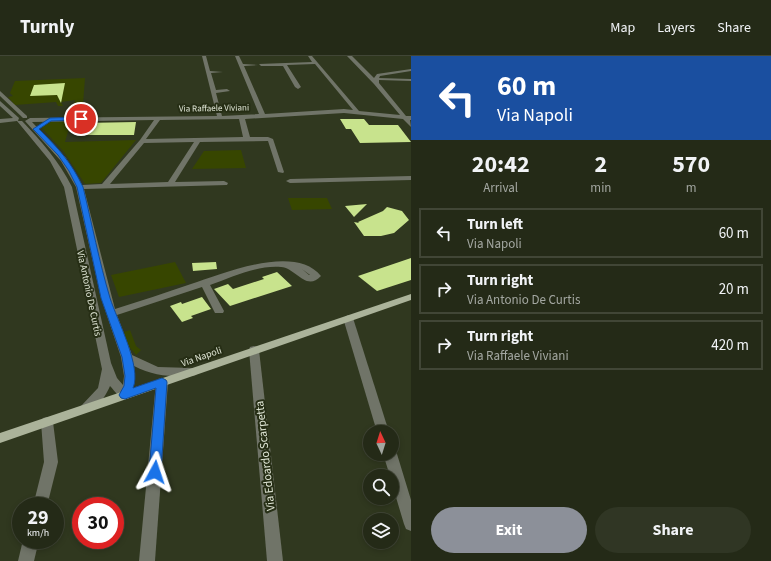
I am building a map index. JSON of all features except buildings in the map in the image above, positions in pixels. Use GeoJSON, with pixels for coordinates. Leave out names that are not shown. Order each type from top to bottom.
{"type":"FeatureCollection","features":[{"type":"Feature","properties":{"kind":"main road","name":"Via Napoli"},"geometry":{"type":"LineString","coordinates":[[0,438],[348,318],[410,299]]}},
{"type":"Feature","properties":{"kind":"street"},"geometry":{"type":"LineString","coordinates":[[204,56],[220,117]]}},
{"type":"Feature","properties":{"kind":"street"},"geometry":{"type":"LineString","coordinates":[[236,56],[263,116]]}},
{"type":"Feature","properties":{"kind":"street"},"geometry":{"type":"LineString","coordinates":[[310,56],[358,112]]}},
{"type":"Feature","properties":{"kind":"street"},"geometry":{"type":"LineString","coordinates":[[349,56],[376,81],[408,118],[411,125]]}},
{"type":"Feature","properties":{"kind":"street"},"geometry":{"type":"LineString","coordinates":[[240,65],[316,63]]}},
{"type":"Feature","properties":{"kind":"street"},"geometry":{"type":"LineString","coordinates":[[284,64],[298,87]]}},
{"type":"Feature","properties":{"kind":"street"},"geometry":{"type":"LineString","coordinates":[[359,66],[370,69]]}},
{"type":"Feature","properties":{"kind":"street"},"geometry":{"type":"LineString","coordinates":[[377,70],[399,71]]}},
{"type":"Feature","properties":{"kind":"street"},"geometry":{"type":"LineString","coordinates":[[376,81],[380,74],[411,70]]}},
{"type":"Feature","properties":{"kind":"street"},"geometry":{"type":"LineString","coordinates":[[208,72],[221,72]]}},
{"type":"Feature","properties":{"kind":"street"},"geometry":{"type":"LineString","coordinates":[[376,81],[411,80]]}},
{"type":"Feature","properties":{"kind":"street"},"geometry":{"type":"LineString","coordinates":[[213,92],[227,91]]}},
{"type":"Feature","properties":{"kind":"street","name":"Via Antonio De Curtis"},"geometry":{"type":"LineString","coordinates":[[0,93],[23,120],[62,172],[68,187],[105,363],[107,381],[104,390],[85,409]]}},
{"type":"Feature","properties":{"kind":"street","name":"Via Antonio De Curtis"},"geometry":{"type":"LineString","coordinates":[[0,103],[36,129],[60,153],[72,171],[80,187],[106,298],[127,357],[130,376],[129,386],[125,395],[112,380],[105,363]]}},
{"type":"Feature","properties":{"kind":"street","name":"Via Raffaele Viviani"},"geometry":{"type":"LineString","coordinates":[[0,121],[242,117],[324,112],[388,113],[397,107]]}},
{"type":"Feature","properties":{"kind":"street","name":"Via Raffaele Viviani"},"geometry":{"type":"LineString","coordinates":[[377,113],[408,118]]}},
{"type":"Feature","properties":{"kind":"street"},"geometry":{"type":"LineString","coordinates":[[242,117],[247,140]]}},
{"type":"Feature","properties":{"kind":"street"},"geometry":{"type":"LineString","coordinates":[[104,186],[142,141],[158,118]]}},
{"type":"Feature","properties":{"kind":"street"},"geometry":{"type":"LineString","coordinates":[[36,129],[50,120]]}},
{"type":"Feature","properties":{"kind":"street"},"geometry":{"type":"LineString","coordinates":[[170,184],[198,140]]}},
{"type":"Feature","properties":{"kind":"street"},"geometry":{"type":"LineString","coordinates":[[142,141],[271,140],[281,172]]}},
{"type":"Feature","properties":{"kind":"street"},"geometry":{"type":"LineString","coordinates":[[290,181],[411,178]]}},
{"type":"Feature","properties":{"kind":"street"},"geometry":{"type":"LineString","coordinates":[[80,187],[224,183]]}},
{"type":"Feature","properties":{"kind":"street"},"geometry":{"type":"LineString","coordinates":[[76,224],[87,222]]}},
{"type":"Feature","properties":{"kind":"street"},"geometry":{"type":"LineString","coordinates":[[111,314],[253,268],[286,265]]}},
{"type":"Feature","properties":{"kind":"street"},"geometry":{"type":"LineString","coordinates":[[204,283],[219,312]]}},
{"type":"Feature","properties":{"kind":"street"},"geometry":{"type":"LineString","coordinates":[[348,318],[381,425]]}},
{"type":"Feature","properties":{"kind":"street","name":"Via Edoardo Scarpetta"},"geometry":{"type":"LineString","coordinates":[[254,350],[275,561]]}},
{"type":"Feature","properties":{"kind":"street"},"geometry":{"type":"LineString","coordinates":[[127,357],[147,369],[162,373],[192,372]]}},
{"type":"Feature","properties":{"kind":"street"},"geometry":{"type":"LineString","coordinates":[[147,561],[162,382]]}},
{"type":"Feature","properties":{"kind":"street"},"geometry":{"type":"LineString","coordinates":[[42,497],[51,462],[47,422]]}},
{"type":"Feature","properties":{"kind":"street"},"geometry":{"type":"LineString","coordinates":[[393,461],[406,490],[411,524]]}},
{"type":"Feature","properties":{"kind":"street"},"geometry":{"type":"LineString","coordinates":[[26,561],[29,549]]}},
{"type":"Feature","properties":{"kind":"green space"},"geometry":{"type":"Polygon","coordinates":[[[85,78],[82,117],[72,117],[75,100],[61,102],[63,106],[58,106],[56,102],[15,105],[8,97],[13,96],[10,93],[15,81],[85,78]]]}},
{"type":"Feature","properties":{"kind":"green space"},"geometry":{"type":"Polygon","coordinates":[[[71,121],[65,142],[136,140],[101,183],[85,184],[64,152],[41,127],[50,122],[71,121]]]}},
{"type":"Feature","properties":{"kind":"green space"},"geometry":{"type":"Polygon","coordinates":[[[241,150],[246,168],[192,169],[204,151],[241,150]]]}},
{"type":"Feature","properties":{"kind":"green space"},"geometry":{"type":"Polygon","coordinates":[[[288,198],[327,198],[332,209],[292,210],[288,198]]]}},
{"type":"Feature","properties":{"kind":"green space"},"geometry":{"type":"Polygon","coordinates":[[[175,262],[186,283],[119,297],[111,275],[175,262]]]}},
{"type":"Feature","properties":{"kind":"green space"},"geometry":{"type":"Polygon","coordinates":[[[130,330],[136,346],[141,350],[136,355],[127,344],[124,332],[130,330]]]}},
{"type":"Feature","properties":{"kind":"route"},"geometry":{"type":"LineString","coordinates":[[81,119],[45,121],[36,129],[60,153],[72,171],[80,187],[106,298],[127,357],[130,376],[129,386],[125,395],[162,382],[155,472]]}}]}
